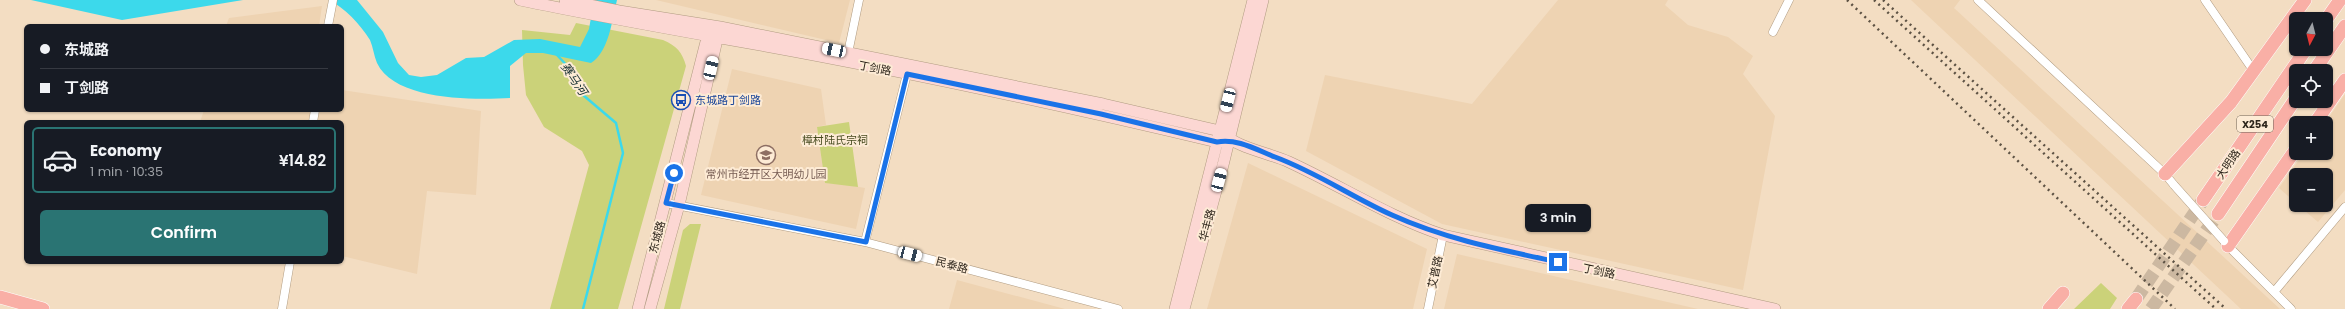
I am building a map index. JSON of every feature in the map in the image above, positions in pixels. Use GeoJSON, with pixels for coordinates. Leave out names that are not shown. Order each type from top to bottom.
{"type":"FeatureCollection","features":[{"type":"Feature","properties":{"kind":"main road","name":"丁剑路"},"geometry":{"type":"LineString","coordinates":[[520,0],[591,10],[707,36],[716,30],[907,74],[1219,137]]}},
{"type":"Feature","properties":{"kind":"main road","name":"丁剑路"},"geometry":{"type":"LineString","coordinates":[[565,0],[591,10]]}},
{"type":"Feature","properties":{"kind":"main road","name":"华丰路"},"geometry":{"type":"LineString","coordinates":[[1175,309],[1253,0]]}},
{"type":"Feature","properties":{"kind":"main road","name":"华丰路"},"geometry":{"type":"LineString","coordinates":[[1184,309],[1229,140],[1263,0]]}},
{"type":"Feature","properties":{"kind":"main road"},"geometry":{"type":"LineString","coordinates":[[2165,174],[2231,102],[2305,0]]}},
{"type":"Feature","properties":{"kind":"main road"},"geometry":{"type":"LineString","coordinates":[[2332,12],[2340,0]]}},
{"type":"Feature","properties":{"kind":"main road","name":"丁剑路"},"geometry":{"type":"LineString","coordinates":[[618,16],[716,30],[848,53],[1103,104],[1229,140],[1288,162],[1391,215],[1443,235],[1753,306],[1775,309]]}},
{"type":"Feature","properties":{"kind":"main road"},"geometry":{"type":"LineString","coordinates":[[2319,64],[2345,26]]}},
{"type":"Feature","properties":{"kind":"main road","name":"东城路"},"geometry":{"type":"LineString","coordinates":[[650,309],[679,205],[716,30]]}},
{"type":"Feature","properties":{"kind":"main road","name":"东城路"},"geometry":{"type":"LineString","coordinates":[[638,309],[707,36]]}},
{"type":"Feature","properties":{"kind":"main road","name":"大明路"},"geometry":{"type":"LineString","coordinates":[[2203,200],[2301,56]]}},
{"type":"Feature","properties":{"kind":"main road"},"geometry":{"type":"LineString","coordinates":[[2320,116],[2345,80]]}},
{"type":"Feature","properties":{"kind":"main road","name":"大明路"},"geometry":{"type":"LineString","coordinates":[[2218,214],[2289,108]]}},
{"type":"Feature","properties":{"kind":"main road"},"geometry":{"type":"LineString","coordinates":[[2226,244],[2289,159]]}},
{"type":"Feature","properties":{"kind":"main road"},"geometry":{"type":"LineString","coordinates":[[2049,309],[2063,292]]}},
{"type":"Feature","properties":{"kind":"main road"},"geometry":{"type":"LineString","coordinates":[[0,297],[43,309]]}},
{"type":"Feature","properties":{"kind":"street"},"geometry":{"type":"LineString","coordinates":[[328,24],[333,0]]}},
{"type":"Feature","properties":{"kind":"street"},"geometry":{"type":"LineString","coordinates":[[848,53],[859,0]]}},
{"type":"Feature","properties":{"kind":"street"},"geometry":{"type":"LineString","coordinates":[[1774,32],[1789,0]]}},
{"type":"Feature","properties":{"kind":"street"},"geometry":{"type":"LineString","coordinates":[[1978,0],[2165,174],[2226,244],[2291,309]]}},
{"type":"Feature","properties":{"kind":"street"},"geometry":{"type":"LineString","coordinates":[[2204,0],[2253,70]]}},
{"type":"Feature","properties":{"kind":"street"},"geometry":{"type":"LineString","coordinates":[[866,242],[907,74]]}},
{"type":"Feature","properties":{"kind":"street","name":"民泰路"},"geometry":{"type":"LineString","coordinates":[[666,203],[866,242],[1118,309]]}},
{"type":"Feature","properties":{"kind":"street"},"geometry":{"type":"LineString","coordinates":[[2274,292],[2345,207]]}},
{"type":"Feature","properties":{"kind":"street","name":"艾普路"},"geometry":{"type":"LineString","coordinates":[[1428,309],[1443,235]]}},
{"type":"Feature","properties":{"kind":"street"},"geometry":{"type":"LineString","coordinates":[[282,309],[290,264]]}},
{"type":"Feature","properties":{"kind":"shaded area"},"geometry":{"type":"Polygon","coordinates":[[[656,0],[850,0],[839,43],[656,0]]]}},
{"type":"Feature","properties":{"kind":"shaded area"},"geometry":{"type":"Polygon","coordinates":[[[1558,0],[1668,0],[1665,5],[1688,25],[1728,37],[1753,56],[1743,74],[1775,116],[1743,290],[1442,224],[1306,151],[1325,75],[1472,104],[1558,0]]]}},
{"type":"Feature","properties":{"kind":"shaded area"},"geometry":{"type":"Polygon","coordinates":[[[1911,0],[1960,0],[1954,8],[2280,309],[2241,309],[1911,0]]]}},
{"type":"Feature","properties":{"kind":"shaded area"},"geometry":{"type":"Polygon","coordinates":[[[322,6],[319,24],[227,24],[229,18],[322,6]]]}},
{"type":"Feature","properties":{"kind":"shaded area","name":"常州市经开区大明幼儿园"},"geometry":{"type":"Polygon","coordinates":[[[732,69],[821,89],[826,125],[817,127],[825,183],[843,184],[865,188],[856,229],[701,195],[732,69]]]}},
{"type":"Feature","properties":{"kind":"shaded area"},"geometry":{"type":"Polygon","coordinates":[[[344,90],[481,111],[476,195],[427,191],[417,274],[344,256],[344,120],[201,120],[203,112],[344,112],[344,90]]]}},
{"type":"Feature","properties":{"kind":"shaded area"},"geometry":{"type":"Polygon","coordinates":[[[2345,94],[2345,190],[2333,204],[2333,168],[2293,168],[2299,160],[2333,160],[2333,116],[2330,116],[2345,94]]]}},
{"type":"Feature","properties":{"kind":"shaded area"},"geometry":{"type":"Polygon","coordinates":[[[1248,163],[1427,249],[1413,309],[1207,309],[1248,163]]]}},
{"type":"Feature","properties":{"kind":"shaded area"},"geometry":{"type":"Polygon","coordinates":[[[2289,174],[2289,197],[2279,188],[2289,174]]]}},
{"type":"Feature","properties":{"kind":"shaded area"},"geometry":{"type":"Polygon","coordinates":[[[2306,212],[2326,212],[2318,222],[2306,212]]]}},
{"type":"Feature","properties":{"kind":"shaded area"},"geometry":{"type":"Polygon","coordinates":[[[1457,254],[1698,309],[1444,309],[1457,254]]]}},
{"type":"Feature","properties":{"kind":"shaded area"},"geometry":{"type":"Polygon","coordinates":[[[957,280],[1065,309],[949,309],[957,280]]]}},
{"type":"Feature","properties":{"kind":"green space"},"geometry":{"type":"Polygon","coordinates":[[[576,23],[663,40],[678,50],[683,57],[686,66],[618,309],[550,309],[589,165],[582,151],[544,127],[526,95],[522,30],[570,35],[576,23]]]}},
{"type":"Feature","properties":{"kind":"green space","name":"樟村陆氏宗祠"},"geometry":{"type":"Polygon","coordinates":[[[849,122],[858,187],[825,183],[817,127],[849,122]]]}},
{"type":"Feature","properties":{"kind":"green space"},"geometry":{"type":"Polygon","coordinates":[[[690,224],[701,224],[680,309],[664,309],[683,230],[690,224]]]}},
{"type":"Feature","properties":{"kind":"green space"},"geometry":{"type":"Polygon","coordinates":[[[2101,283],[2117,298],[2110,309],[2074,309],[2101,283]]]}},
{"type":"Feature","properties":{"kind":"water"},"geometry":{"type":"Polygon","coordinates":[[[31,0],[243,0],[122,20],[31,0]]]}},
{"type":"Feature","properties":{"kind":"water"},"geometry":{"type":"Polygon","coordinates":[[[329,0],[357,0],[383,32],[398,63],[409,75],[421,77],[437,75],[466,58],[484,57],[514,40],[540,39],[580,47],[589,29],[594,0],[617,0],[606,44],[597,58],[591,63],[543,53],[526,53],[510,66],[510,98],[477,99],[437,96],[400,85],[386,75],[377,63],[370,40],[362,28],[352,17],[329,0]]]}},
{"type":"Feature","properties":{"kind":"waterway","name":"赛马河"},"geometry":{"type":"LineString","coordinates":[[557,55],[572,71],[583,95],[616,123],[623,153],[583,309]]}},
{"type":"Feature","properties":{"kind":"tunnel"},"geometry":{"type":"LineString","coordinates":[[2136,299],[2203,200]]}},
{"type":"Feature","properties":{"kind":"tunnel"},"geometry":{"type":"LineString","coordinates":[[2151,309],[2218,214]]}},
{"type":"Feature","properties":{"kind":"railway"},"geometry":{"type":"LineString","coordinates":[[1847,0],[2175,309]]}},
{"type":"Feature","properties":{"kind":"railway"},"geometry":{"type":"LineString","coordinates":[[1874,0],[2216,309]]}},
{"type":"Feature","properties":{"kind":"railway"},"geometry":{"type":"LineString","coordinates":[[1883,0],[2226,309]]}},
{"type":"Feature","properties":{"kind":"place","name":"东城路丁剑路"},"geometry":{"type":"Point","coordinates":[681,100]}},
{"type":"Feature","properties":{"kind":"place","name":"常州市经开区大明幼儿园"},"geometry":{"type":"Point","coordinates":[766,155]}},
{"type":"Feature","properties":{"kind":"route"},"geometry":{"type":"LineString","coordinates":[[674,173],[666,203],[866,242],[907,74],[1101,114],[1217,142],[1229,140],[1288,162],[1391,215],[1423,229],[1468,242],[1558,262]]}}]}
